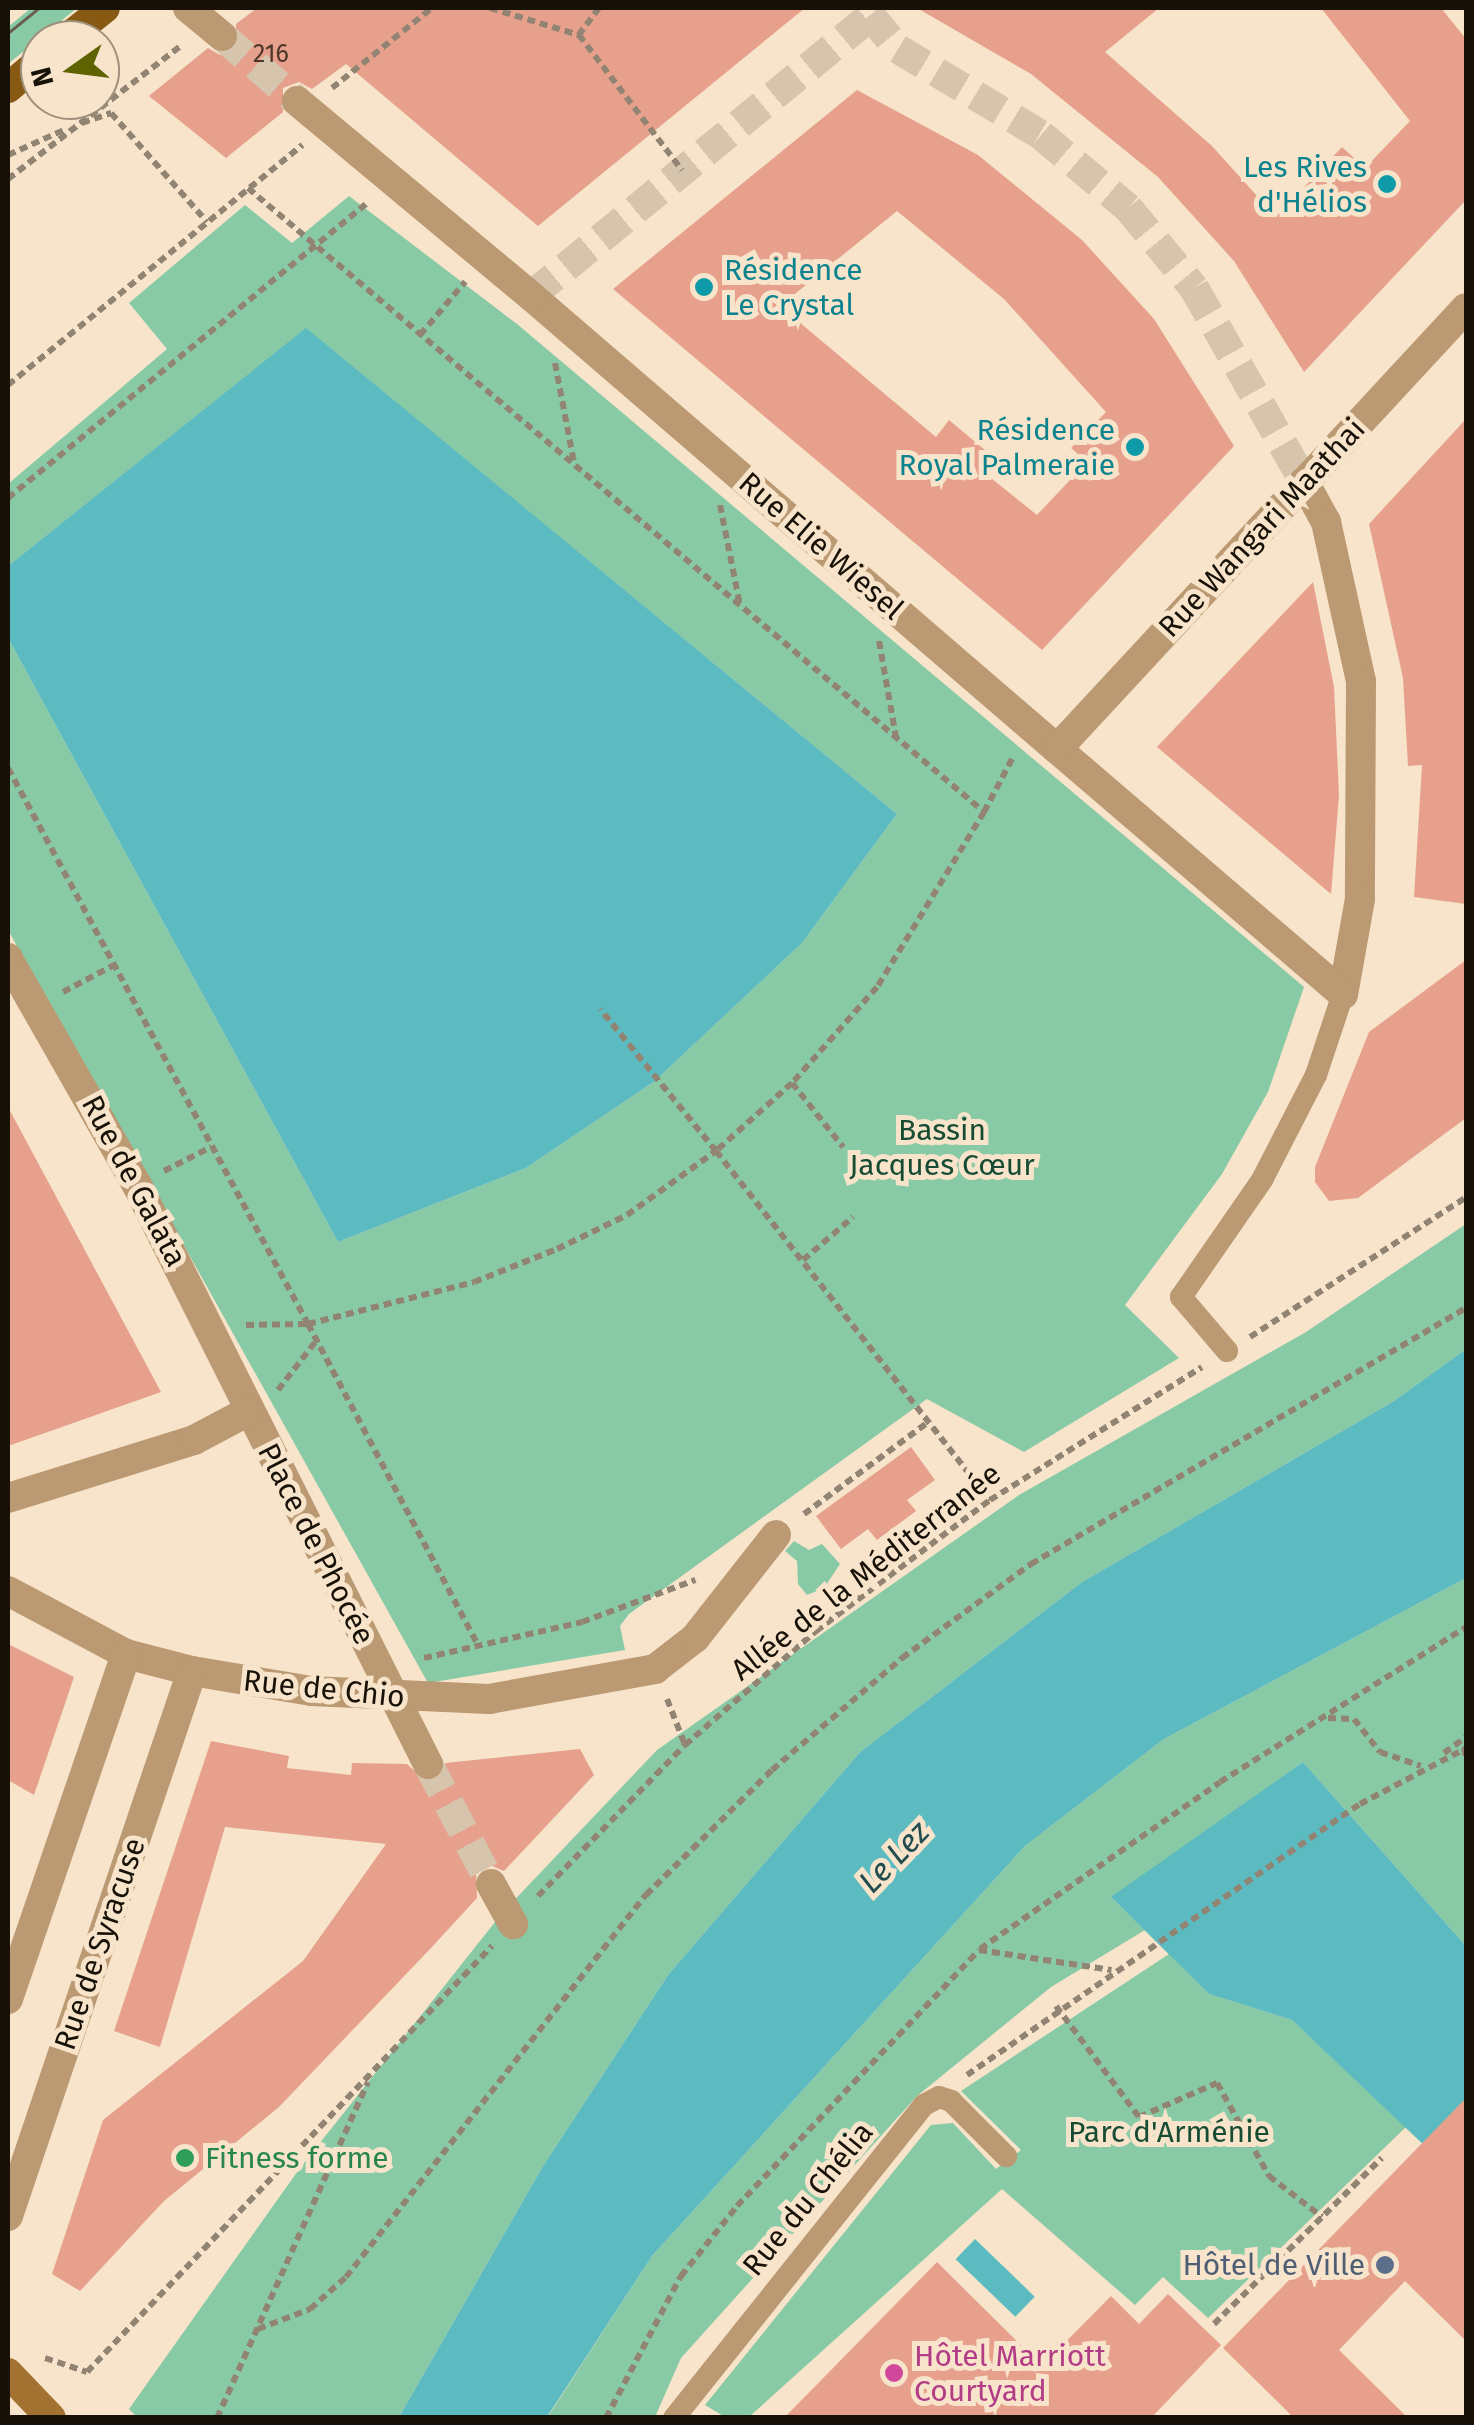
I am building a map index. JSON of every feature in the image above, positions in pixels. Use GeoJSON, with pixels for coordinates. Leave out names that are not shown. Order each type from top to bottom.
{"type":"FeatureCollection","features":[{"type":"Feature","properties":{"kind":"main road"},"geometry":{"type":"LineString","coordinates":[[18,2362],[51,2418]]}},
{"type":"Feature","properties":{"kind":"street","name":"Rue Elie Wiesel"},"geometry":{"type":"LineString","coordinates":[[297,101],[538,301],[1343,994]]}},
{"type":"Feature","properties":{"kind":"street","name":"Rue Wangari Maathai"},"geometry":{"type":"LineString","coordinates":[[1057,749],[1466,308]]}},
{"type":"Feature","properties":{"kind":"street"},"geometry":{"type":"LineString","coordinates":[[1304,482],[1326,522],[1361,682],[1360,898],[1343,994]]}},
{"type":"Feature","properties":{"kind":"street","name":"Rue de Galata"},"geometry":{"type":"LineString","coordinates":[[8,959],[40,1005],[137,1186],[210,1326],[249,1412]]}},
{"type":"Feature","properties":{"kind":"street"},"geometry":{"type":"LineString","coordinates":[[8,1498],[194,1440],[249,1412]]}},
{"type":"Feature","properties":{"kind":"street","name":"Place de Phocée"},"geometry":{"type":"LineString","coordinates":[[249,1412],[428,1764]]}},
{"type":"Feature","properties":{"kind":"street"},"geometry":{"type":"LineString","coordinates":[[655,1669],[696,1638],[776,1535]]}},
{"type":"Feature","properties":{"kind":"street","name":"Rue de Chio"},"geometry":{"type":"LineString","coordinates":[[8,1590],[126,1654],[192,1671],[386,1681],[488,1700],[655,1669]]}},
{"type":"Feature","properties":{"kind":"street"},"geometry":{"type":"LineString","coordinates":[[8,1999],[126,1654]]}},
{"type":"Feature","properties":{"kind":"street","name":"Rue de Syracuse"},"geometry":{"type":"LineString","coordinates":[[8,2216],[192,1671]]}},
{"type":"Feature","properties":{"kind":"street"},"geometry":{"type":"LineString","coordinates":[[491,1884],[512,1924]]}},
{"type":"Feature","properties":{"kind":"lane"},"geometry":{"type":"LineString","coordinates":[[1228,1351],[1182,1297],[1262,1180],[1316,1075],[1343,994]]}},
{"type":"Feature","properties":{"kind":"lane"},"geometry":{"type":"LineString","coordinates":[[938,2097],[1006,2156]]}},
{"type":"Feature","properties":{"kind":"lane","name":"Rue du Chélia"},"geometry":{"type":"LineString","coordinates":[[674,2418],[938,2097]]}},
{"type":"Feature","properties":{"kind":"path"},"geometry":{"type":"LineString","coordinates":[[365,61],[432,8]]}},
{"type":"Feature","properties":{"kind":"path"},"geometry":{"type":"LineString","coordinates":[[490,8],[579,35],[682,170]]}},
{"type":"Feature","properties":{"kind":"path"},"geometry":{"type":"LineString","coordinates":[[579,35],[598,8]]}},
{"type":"Feature","properties":{"kind":"path"},"geometry":{"type":"LineString","coordinates":[[8,179],[206,23]]}},
{"type":"Feature","properties":{"kind":"path"},"geometry":{"type":"LineString","coordinates":[[8,155],[111,113],[207,222]]}},
{"type":"Feature","properties":{"kind":"path"},"geometry":{"type":"LineString","coordinates":[[8,385],[326,125]]}},
{"type":"Feature","properties":{"kind":"path"},"geometry":{"type":"LineString","coordinates":[[8,498],[393,181]]}},
{"type":"Feature","properties":{"kind":"path"},"geometry":{"type":"LineString","coordinates":[[248,188],[984,812]]}},
{"type":"Feature","properties":{"kind":"path"},"geometry":{"type":"LineString","coordinates":[[420,335],[486,257]]}},
{"type":"Feature","properties":{"kind":"path"},"geometry":{"type":"LineString","coordinates":[[538,301],[574,465]]}},
{"type":"Feature","properties":{"kind":"path"},"geometry":{"type":"LineString","coordinates":[[708,448],[741,606]]}},
{"type":"Feature","properties":{"kind":"path"},"geometry":{"type":"LineString","coordinates":[[871,589],[896,738]]}},
{"type":"Feature","properties":{"kind":"path"},"geometry":{"type":"LineString","coordinates":[[210,1326],[308,1324],[474,1282],[557,1249],[627,1214],[716,1150],[792,1083],[877,987],[984,812],[1030,726]]}},
{"type":"Feature","properties":{"kind":"path"},"geometry":{"type":"LineString","coordinates":[[8,768],[479,1646]]}},
{"type":"Feature","properties":{"kind":"path"},"geometry":{"type":"LineString","coordinates":[[40,1005],[114,965]]}},
{"type":"Feature","properties":{"kind":"path"},"geometry":{"type":"LineString","coordinates":[[600,1009],[716,1150],[990,1500]]}},
{"type":"Feature","properties":{"kind":"path"},"geometry":{"type":"LineString","coordinates":[[792,1083],[843,1147]]}},
{"type":"Feature","properties":{"kind":"path"},"geometry":{"type":"LineString","coordinates":[[137,1186],[212,1147]]}},
{"type":"Feature","properties":{"kind":"path","name":"Allée de la Méditerranée"},"geometry":{"type":"LineString","coordinates":[[18,2362],[86,2372],[684,1744],[816,1632],[990,1500],[1466,1197]]}},
{"type":"Feature","properties":{"kind":"path"},"geometry":{"type":"LineString","coordinates":[[803,1260],[854,1216]]}},
{"type":"Feature","properties":{"kind":"path"},"geometry":{"type":"LineString","coordinates":[[258,2330],[310,2309],[346,2277],[646,1895],[772,1770],[902,1658],[1031,1564],[1466,1308]]}},
{"type":"Feature","properties":{"kind":"path"},"geometry":{"type":"LineString","coordinates":[[249,1412],[272,1398],[316,1341]]}},
{"type":"Feature","properties":{"kind":"path"},"geometry":{"type":"LineString","coordinates":[[776,1535],[927,1422]]}},
{"type":"Feature","properties":{"kind":"path"},"geometry":{"type":"LineString","coordinates":[[386,1681],[479,1646],[582,1622],[711,1571]]}},
{"type":"Feature","properties":{"kind":"path"},"geometry":{"type":"LineString","coordinates":[[606,2418],[681,2276],[736,2206],[980,1950],[1466,1626]]}},
{"type":"Feature","properties":{"kind":"path"},"geometry":{"type":"LineString","coordinates":[[655,1669],[684,1744]]}},
{"type":"Feature","properties":{"kind":"path"},"geometry":{"type":"LineString","coordinates":[[1326,1718],[1354,1719],[1380,1752],[1422,1766]]}},
{"type":"Feature","properties":{"kind":"path"},"geometry":{"type":"LineString","coordinates":[[938,2097],[1056,2006],[1466,1737]]}},
{"type":"Feature","properties":{"kind":"path"},"geometry":{"type":"LineString","coordinates":[[1439,1757],[1465,1748],[1466,1758]]}},
{"type":"Feature","properties":{"kind":"path"},"geometry":{"type":"LineString","coordinates":[[980,1950],[1112,1970]]}},
{"type":"Feature","properties":{"kind":"path"},"geometry":{"type":"LineString","coordinates":[[1056,2006],[1140,2117],[1217,2083],[1269,2176],[1322,2217]]}},
{"type":"Feature","properties":{"kind":"path","name":"Allée de la Méditerranée"},"geometry":{"type":"LineString","coordinates":[[217,2418],[370,2076]]}},
{"type":"Feature","properties":{"kind":"path"},"geometry":{"type":"LineString","coordinates":[[1214,2324],[1382,2158]]}},
{"type":"Feature","properties":{"kind":"green space"},"geometry":{"type":"Polygon","coordinates":[[[31,8],[77,8],[62,20],[20,20],[20,54],[8,64],[8,27],[31,8]]]}},
{"type":"Feature","properties":{"kind":"green space","name":"Bassin Jacques Cœur"},"geometry":{"type":"Polygon","coordinates":[[[349,196],[517,324],[1304,987],[1268,1092],[1222,1174],[1125,1305],[1179,1358],[1024,1452],[927,1399],[629,1614],[620,1626],[625,1650],[428,1683],[8,930],[8,638],[338,1242],[526,1168],[655,1081],[802,943],[897,814],[306,329],[8,566],[8,484],[167,349],[129,303],[245,205],[292,243],[349,196]]]}},
{"type":"Feature","properties":{"kind":"green space"},"geometry":{"type":"Polygon","coordinates":[[[1466,1224],[1466,1349],[1394,1401],[1082,1582],[860,1752],[668,1975],[543,2166],[399,2417],[138,2418],[129,2409],[300,2168],[503,1912],[657,1750],[1019,1495],[1306,1332],[1466,1224]]]}},
{"type":"Feature","properties":{"kind":"green space"},"geometry":{"type":"Polygon","coordinates":[[[794,1541],[809,1550],[822,1544],[840,1564],[824,1588],[807,1595],[798,1584],[797,1561],[785,1551],[794,1541]]]}},
{"type":"Feature","properties":{"kind":"green space"},"geometry":{"type":"Polygon","coordinates":[[[1466,1578],[1466,1946],[1303,1762],[1112,1898],[1145,1930],[1051,1987],[917,2096],[681,2358],[655,2417],[547,2418],[652,2256],[1025,1846],[1164,1739],[1466,1578]]]}},
{"type":"Feature","properties":{"kind":"green space","name":"Parc d'Arménie"},"geometry":{"type":"Polygon","coordinates":[[[1169,1954],[1209,1994],[1292,2020],[1406,2127],[1208,2318],[1163,2277],[1135,2305],[1002,2189],[749,2417],[725,2417],[705,2405],[931,2125],[953,2123],[996,2169],[1021,2150],[961,2091],[1169,1954]]]}},
{"type":"Feature","properties":{"kind":"water"},"geometry":{"type":"Polygon","coordinates":[[[306,328],[897,814],[802,943],[655,1081],[526,1168],[338,1242],[8,638],[8,566],[306,328]]]}},
{"type":"Feature","properties":{"kind":"water","name":"Le Lez"},"geometry":{"type":"Polygon","coordinates":[[[1466,1349],[1466,1578],[1164,1739],[1025,1846],[652,2256],[547,2417],[399,2417],[543,2166],[668,1975],[860,1752],[1082,1582],[1394,1401],[1466,1349]]]}},
{"type":"Feature","properties":{"kind":"water"},"geometry":{"type":"Polygon","coordinates":[[[1303,1762],[1466,1946],[1466,2185],[1292,2020],[1209,1994],[1111,1897],[1303,1762]]]}},
{"type":"Feature","properties":{"kind":"water"},"geometry":{"type":"Polygon","coordinates":[[[975,2239],[1035,2297],[1015,2317],[956,2259],[975,2239]]]}},
{"type":"Feature","properties":{"kind":"building"},"geometry":{"type":"Polygon","coordinates":[[[257,8],[805,8],[538,226],[346,64],[312,89],[299,82],[283,88],[283,112],[226,158],[149,96],[208,48],[220,55],[236,49],[236,24],[257,8]]]}},
{"type":"Feature","properties":{"kind":"building"},"geometry":{"type":"Polygon","coordinates":[[[917,8],[1159,8],[1105,52],[1212,146],[1276,217],[1342,147],[1365,168],[1410,121],[1321,8],[1441,8],[1466,39],[1466,200],[1304,372],[1234,261],[1158,177],[1031,74],[917,8]]]}},
{"type":"Feature","properties":{"kind":"building"},"geometry":{"type":"Polygon","coordinates":[[[857,90],[978,155],[1082,240],[1154,319],[1234,446],[1042,650],[613,289],[857,90]],[[897,211],[780,306],[936,437],[949,420],[992,456],[981,470],[1037,515],[1087,462],[1071,448],[1106,412],[1004,299],[897,211]]]}},
{"type":"Feature","properties":{"kind":"building"},"geometry":{"type":"Polygon","coordinates":[[[1466,419],[1466,904],[1414,897],[1422,765],[1408,766],[1403,678],[1369,524],[1466,419]]]}},
{"type":"Feature","properties":{"kind":"building"},"geometry":{"type":"Polygon","coordinates":[[[1313,582],[1334,687],[1339,795],[1331,894],[1157,747],[1313,582]]]}},
{"type":"Feature","properties":{"kind":"building"},"geometry":{"type":"Polygon","coordinates":[[[1466,960],[1466,1118],[1358,1198],[1329,1201],[1315,1182],[1315,1167],[1369,1032],[1466,960]]]}},
{"type":"Feature","properties":{"kind":"building"},"geometry":{"type":"Polygon","coordinates":[[[8,1107],[161,1392],[8,1446],[8,1107]]]}},
{"type":"Feature","properties":{"kind":"building"},"geometry":{"type":"Polygon","coordinates":[[[911,1447],[935,1480],[907,1500],[916,1511],[877,1540],[868,1529],[841,1549],[816,1516],[911,1447]]]}},
{"type":"Feature","properties":{"kind":"building"},"geometry":{"type":"Polygon","coordinates":[[[8,1644],[74,1677],[34,1795],[8,1780],[8,1644]]]}},
{"type":"Feature","properties":{"kind":"building"},"geometry":{"type":"Polygon","coordinates":[[[211,1741],[289,1756],[287,1768],[351,1775],[352,1763],[407,1764],[428,1783],[446,1763],[580,1749],[594,1775],[504,1871],[490,1865],[476,1874],[477,1898],[431,1948],[279,2107],[164,2201],[80,2291],[52,2274],[103,2120],[303,1961],[386,1844],[225,1827],[160,2047],[114,2031],[211,1741]]]}},
{"type":"Feature","properties":{"kind":"building","name":"Hôtel de Ville"},"geometry":{"type":"Polygon","coordinates":[[[1466,2098],[1466,2341],[1405,2281],[1339,2350],[1408,2418],[1294,2418],[1223,2348],[1466,2098]]]}},
{"type":"Feature","properties":{"kind":"building"},"geometry":{"type":"Polygon","coordinates":[[[937,2262],[1042,2366],[1111,2296],[1139,2324],[1168,2294],[1221,2345],[1151,2418],[784,2418],[937,2262]]]}},
{"type":"Feature","properties":{"kind":"tunnel"},"geometry":{"type":"LineString","coordinates":[[531,296],[880,8]]}},
{"type":"Feature","properties":{"kind":"tunnel"},"geometry":{"type":"LineString","coordinates":[[870,15],[898,49],[1041,135],[1128,208],[1194,288],[1304,482]]}},
{"type":"Feature","properties":{"kind":"tunnel"},"geometry":{"type":"LineString","coordinates":[[222,36],[297,101]]}},
{"type":"Feature","properties":{"kind":"tunnel"},"geometry":{"type":"LineString","coordinates":[[428,1764],[491,1884]]}},
{"type":"Feature","properties":{"kind":"tram line"},"geometry":{"type":"LineString","coordinates":[[8,33],[39,8]]}},
{"type":"Feature","properties":{"kind":"place","name":"Les Rives d'Hélios"},"geometry":{"type":"Point","coordinates":[1387,184]}},
{"type":"Feature","properties":{"kind":"place","name":"Résidence Le Crystal"},"geometry":{"type":"Point","coordinates":[704,287]}},
{"type":"Feature","properties":{"kind":"place","name":"Résidence Royal Palmeraie"},"geometry":{"type":"Point","coordinates":[1135,447]}},
{"type":"Feature","properties":{"kind":"place","name":"Fitness forme"},"geometry":{"type":"Point","coordinates":[185,2158]}},
{"type":"Feature","properties":{"kind":"place","name":"Hôtel de Ville"},"geometry":{"type":"Point","coordinates":[1385,2265]}},
{"type":"Feature","properties":{"kind":"place","name":"Hôtel Marriott Courtyard"},"geometry":{"type":"Point","coordinates":[894,2373]}}]}
